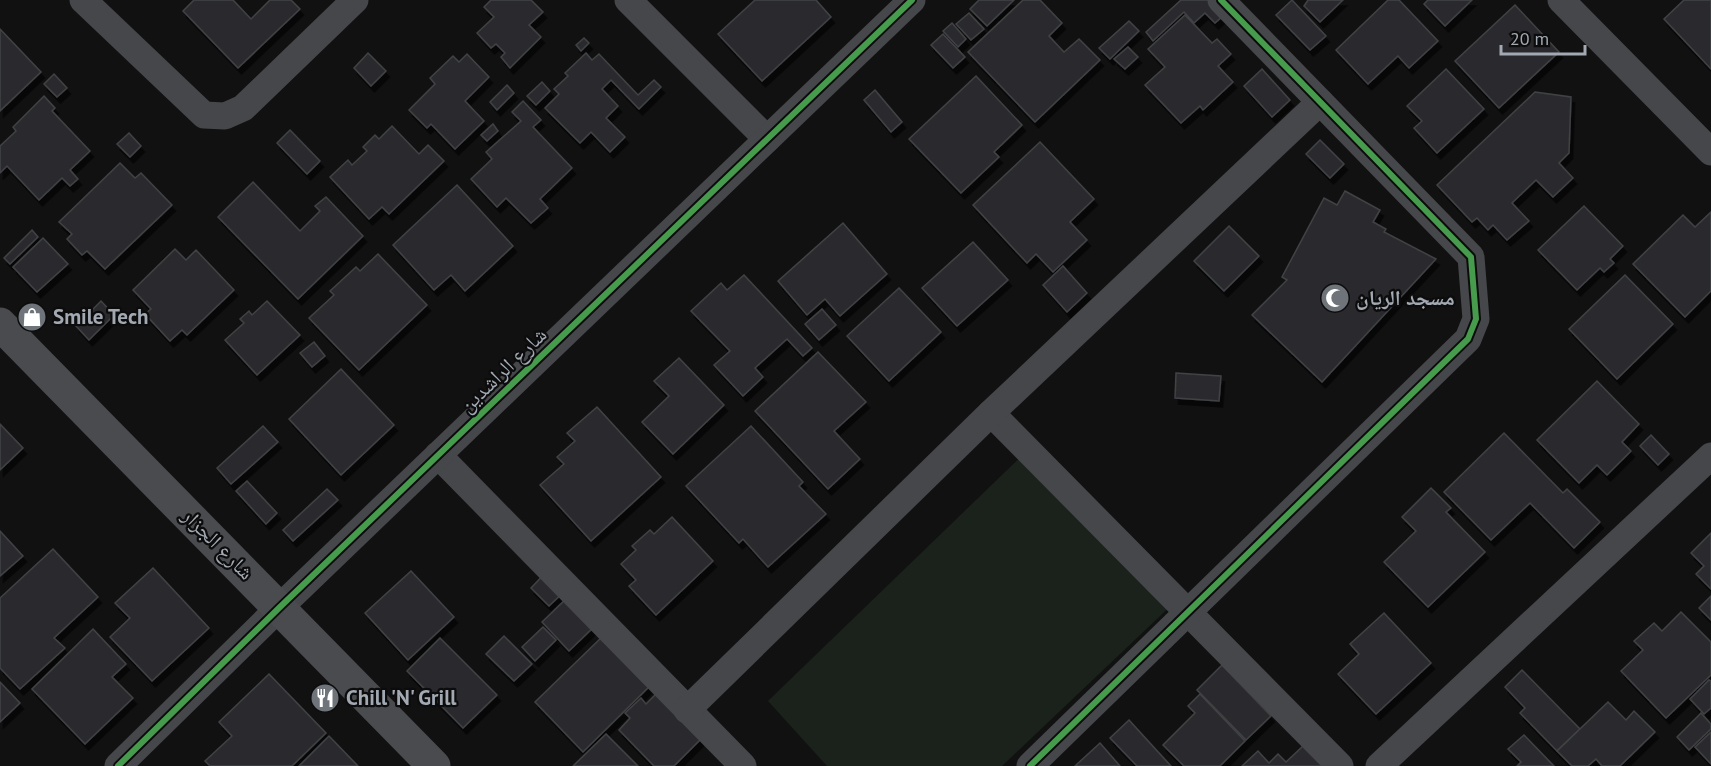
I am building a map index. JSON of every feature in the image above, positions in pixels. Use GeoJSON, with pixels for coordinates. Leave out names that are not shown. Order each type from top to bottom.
{"type":"FeatureCollection","features":[{"type":"Feature","properties":{"kind":"street"},"geometry":{"type":"LineString","coordinates":[[82,0],[204,115],[225,116],[243,108],[355,0]]}},
{"type":"Feature","properties":{"kind":"street"},"geometry":{"type":"LineString","coordinates":[[628,0],[767,139]]}},
{"type":"Feature","properties":{"kind":"street","name":"شارع الراشدين"},"geometry":{"type":"LineString","coordinates":[[118,766],[280,607],[912,0]]}},
{"type":"Feature","properties":{"kind":"street"},"geometry":{"type":"LineString","coordinates":[[1030,766],[1468,339],[1476,319],[1471,257],[1221,0]]}},
{"type":"Feature","properties":{"kind":"street"},"geometry":{"type":"LineString","coordinates":[[1561,0],[1711,152]]}},
{"type":"Feature","properties":{"kind":"street"},"geometry":{"type":"LineString","coordinates":[[687,710],[991,413],[1320,102]]}},
{"type":"Feature","properties":{"kind":"street","name":"شارع الجزار"},"geometry":{"type":"LineString","coordinates":[[0,324],[434,766]]}},
{"type":"Feature","properties":{"kind":"street"},"geometry":{"type":"LineString","coordinates":[[991,413],[1340,766]]}},
{"type":"Feature","properties":{"kind":"street"},"geometry":{"type":"LineString","coordinates":[[438,455],[743,766]]}},
{"type":"Feature","properties":{"kind":"street"},"geometry":{"type":"LineString","coordinates":[[1379,766],[1711,456]]}},
{"type":"Feature","properties":{"kind":"shaded area"},"geometry":{"type":"Polygon","coordinates":[[[1032,446],[1179,598],[1002,766],[827,766],[768,701],[1032,446]]]}},
{"type":"Feature","properties":{"kind":"building"},"geometry":{"type":"Polygon","coordinates":[[[194,0],[233,0],[251,19],[270,0],[291,0],[300,9],[238,68],[183,11],[194,0]]]}},
{"type":"Feature","properties":{"kind":"building"},"geometry":{"type":"Polygon","coordinates":[[[491,0],[531,0],[543,12],[529,25],[541,37],[510,68],[501,57],[505,53],[496,44],[491,48],[477,33],[494,17],[484,7],[491,0]]]}},
{"type":"Feature","properties":{"kind":"building"},"geometry":{"type":"Polygon","coordinates":[[[755,0],[816,0],[831,17],[762,81],[718,34],[755,0]]]}},
{"type":"Feature","properties":{"kind":"building"},"geometry":{"type":"Polygon","coordinates":[[[979,0],[1014,0],[987,26],[970,9],[979,0]]]}},
{"type":"Feature","properties":{"kind":"building"},"geometry":{"type":"Polygon","coordinates":[[[1023,0],[1040,0],[1062,23],[1049,36],[1064,52],[1079,39],[1100,60],[1035,122],[968,52],[1023,0]]]}},
{"type":"Feature","properties":{"kind":"building"},"geometry":{"type":"Polygon","coordinates":[[[1181,0],[1208,0],[1223,16],[1215,23],[1205,13],[1194,23],[1184,12],[1153,41],[1146,32],[1181,0]]]}},
{"type":"Feature","properties":{"kind":"building"},"geometry":{"type":"Polygon","coordinates":[[[1292,0],[1326,36],[1310,50],[1276,15],[1292,0]]]}},
{"type":"Feature","properties":{"kind":"building"},"geometry":{"type":"Polygon","coordinates":[[[1308,0],[1343,0],[1320,22],[1304,6],[1308,0]]]}},
{"type":"Feature","properties":{"kind":"building"},"geometry":{"type":"Polygon","coordinates":[[[1388,0],[1399,0],[1438,41],[1409,68],[1398,56],[1368,84],[1336,50],[1388,0]]]}},
{"type":"Feature","properties":{"kind":"building"},"geometry":{"type":"Polygon","coordinates":[[[1428,0],[1472,0],[1445,26],[1424,4],[1428,0]]]}},
{"type":"Feature","properties":{"kind":"building"},"geometry":{"type":"Polygon","coordinates":[[[1684,0],[1711,0],[1711,69],[1664,19],[1684,0]]]}},
{"type":"Feature","properties":{"kind":"building"},"geometry":{"type":"Polygon","coordinates":[[[1515,5],[1559,52],[1499,108],[1455,61],[1515,5]]]}},
{"type":"Feature","properties":{"kind":"building"},"geometry":{"type":"Polygon","coordinates":[[[969,13],[984,29],[971,40],[956,24],[969,13]]]}},
{"type":"Feature","properties":{"kind":"building"},"geometry":{"type":"Polygon","coordinates":[[[1185,15],[1212,43],[1217,39],[1231,54],[1218,66],[1233,82],[1203,110],[1200,106],[1181,123],[1145,85],[1165,67],[1148,49],[1185,15]]]}},
{"type":"Feature","properties":{"kind":"building"},"geometry":{"type":"Polygon","coordinates":[[[1129,21],[1139,31],[1110,59],[1099,48],[1129,21]]]}},
{"type":"Feature","properties":{"kind":"building"},"geometry":{"type":"Polygon","coordinates":[[[952,23],[966,39],[958,47],[943,31],[952,23]]]}},
{"type":"Feature","properties":{"kind":"building"},"geometry":{"type":"Polygon","coordinates":[[[0,29],[41,72],[0,111],[0,29]]]}},
{"type":"Feature","properties":{"kind":"building"},"geometry":{"type":"Polygon","coordinates":[[[943,34],[965,57],[953,68],[931,45],[943,34]]]}},
{"type":"Feature","properties":{"kind":"building"},"geometry":{"type":"Polygon","coordinates":[[[584,38],[589,43],[581,51],[576,45],[584,38]]]}},
{"type":"Feature","properties":{"kind":"building"},"geometry":{"type":"Polygon","coordinates":[[[1128,47],[1138,57],[1125,69],[1114,59],[1128,47]]]}},
{"type":"Feature","properties":{"kind":"building"},"geometry":{"type":"Polygon","coordinates":[[[368,53],[386,71],[371,86],[354,68],[368,53]]]}},
{"type":"Feature","properties":{"kind":"building"},"geometry":{"type":"Polygon","coordinates":[[[586,53],[592,60],[599,54],[638,95],[654,80],[661,87],[639,109],[611,80],[602,89],[618,106],[606,118],[625,137],[610,152],[591,132],[580,143],[545,108],[559,94],[554,89],[568,76],[565,73],[586,53]]]}},
{"type":"Feature","properties":{"kind":"building"},"geometry":{"type":"Polygon","coordinates":[[[467,54],[489,77],[465,101],[484,121],[455,149],[431,124],[427,128],[409,110],[435,84],[430,78],[453,56],[459,62],[467,54]]]}},
{"type":"Feature","properties":{"kind":"building"},"geometry":{"type":"Polygon","coordinates":[[[1262,69],[1290,100],[1272,117],[1244,86],[1262,69]]]}},
{"type":"Feature","properties":{"kind":"building"},"geometry":{"type":"Polygon","coordinates":[[[1446,69],[1484,109],[1437,153],[1414,128],[1422,121],[1407,106],[1446,69]]]}},
{"type":"Feature","properties":{"kind":"building"},"geometry":{"type":"Polygon","coordinates":[[[54,74],[67,88],[57,97],[44,84],[54,74]]]}},
{"type":"Feature","properties":{"kind":"building"},"geometry":{"type":"Polygon","coordinates":[[[976,76],[1022,125],[994,152],[999,157],[961,193],[909,139],[976,76]]]}},
{"type":"Feature","properties":{"kind":"building"},"geometry":{"type":"Polygon","coordinates":[[[542,82],[550,91],[536,105],[527,96],[542,82]]]}},
{"type":"Feature","properties":{"kind":"building"},"geometry":{"type":"Polygon","coordinates":[[[507,85],[514,93],[497,110],[490,102],[507,85]]]}},
{"type":"Feature","properties":{"kind":"building"},"geometry":{"type":"Polygon","coordinates":[[[875,90],[902,122],[891,132],[864,100],[875,90]]]}},
{"type":"Feature","properties":{"kind":"building"},"geometry":{"type":"Polygon","coordinates":[[[1535,92],[1571,97],[1569,153],[1559,163],[1573,178],[1553,197],[1536,180],[1512,203],[1529,221],[1507,240],[1493,225],[1488,230],[1477,218],[1472,222],[1437,185],[1535,92]]]}},
{"type":"Feature","properties":{"kind":"building"},"geometry":{"type":"Polygon","coordinates":[[[44,96],[55,108],[52,111],[90,151],[70,170],[78,179],[70,186],[62,178],[39,200],[7,166],[0,173],[0,146],[16,131],[13,127],[44,96]]]}},
{"type":"Feature","properties":{"kind":"building"},"geometry":{"type":"Polygon","coordinates":[[[523,101],[541,120],[533,127],[572,168],[540,199],[548,208],[531,223],[506,198],[497,207],[471,179],[492,159],[486,152],[521,121],[512,112],[523,101]]]}},
{"type":"Feature","properties":{"kind":"building"},"geometry":{"type":"Polygon","coordinates":[[[493,124],[498,131],[487,141],[481,135],[493,124]]]}},
{"type":"Feature","properties":{"kind":"building"},"geometry":{"type":"Polygon","coordinates":[[[392,126],[419,154],[428,145],[444,161],[389,214],[382,207],[369,219],[330,177],[348,160],[352,165],[367,151],[363,147],[375,135],[379,139],[392,126]]]}},
{"type":"Feature","properties":{"kind":"building"},"geometry":{"type":"Polygon","coordinates":[[[290,130],[320,161],[307,174],[277,143],[290,130]]]}},
{"type":"Feature","properties":{"kind":"building"},"geometry":{"type":"Polygon","coordinates":[[[129,133],[141,146],[130,157],[117,144],[129,133]]]}},
{"type":"Feature","properties":{"kind":"building"},"geometry":{"type":"Polygon","coordinates":[[[1320,140],[1344,164],[1330,178],[1306,154],[1320,140]]]}},
{"type":"Feature","properties":{"kind":"building"},"geometry":{"type":"Polygon","coordinates":[[[1040,142],[1094,199],[1070,222],[1087,240],[1053,272],[1036,254],[1027,263],[973,205],[1040,142]]]}},
{"type":"Feature","properties":{"kind":"building"},"geometry":{"type":"Polygon","coordinates":[[[120,163],[135,178],[141,173],[172,205],[105,269],[87,251],[82,255],[67,239],[72,234],[59,222],[120,163]]]}},
{"type":"Feature","properties":{"kind":"building"},"geometry":{"type":"Polygon","coordinates":[[[253,182],[300,231],[320,211],[315,206],[326,197],[363,236],[298,299],[218,217],[253,182]]]}},
{"type":"Feature","properties":{"kind":"building"},"geometry":{"type":"Polygon","coordinates":[[[457,185],[513,246],[465,291],[451,275],[434,290],[393,245],[457,185]]]}},
{"type":"Feature","properties":{"kind":"building","name":"مسجد الريان"},"geometry":{"type":"Polygon","coordinates":[[[1345,191],[1380,210],[1373,222],[1386,229],[1384,232],[1436,259],[1322,382],[1252,315],[1287,280],[1282,277],[1324,198],[1337,205],[1345,191]]]}},
{"type":"Feature","properties":{"kind":"building"},"geometry":{"type":"Polygon","coordinates":[[[1584,206],[1623,246],[1610,259],[1614,263],[1604,272],[1600,268],[1577,290],[1538,250],[1584,206]]]}},
{"type":"Feature","properties":{"kind":"building"},"geometry":{"type":"Polygon","coordinates":[[[1711,212],[1711,291],[1685,317],[1633,264],[1683,215],[1695,227],[1711,212]]]}},
{"type":"Feature","properties":{"kind":"building"},"geometry":{"type":"Polygon","coordinates":[[[843,223],[887,274],[840,316],[825,299],[807,315],[778,281],[843,223]]]}},
{"type":"Feature","properties":{"kind":"building"},"geometry":{"type":"Polygon","coordinates":[[[1229,226],[1259,256],[1224,291],[1194,261],[1229,226]]]}},
{"type":"Feature","properties":{"kind":"building"},"geometry":{"type":"Polygon","coordinates":[[[32,230],[38,237],[10,264],[4,258],[32,230]]]}},
{"type":"Feature","properties":{"kind":"building"},"geometry":{"type":"Polygon","coordinates":[[[43,238],[68,264],[37,292],[13,267],[43,238]]]}},
{"type":"Feature","properties":{"kind":"building"},"geometry":{"type":"Polygon","coordinates":[[[973,242],[1008,280],[957,326],[922,288],[973,242]]]}},
{"type":"Feature","properties":{"kind":"building"},"geometry":{"type":"Polygon","coordinates":[[[175,249],[186,260],[196,250],[234,290],[187,335],[182,330],[170,341],[145,314],[151,309],[133,290],[175,249]]]}},
{"type":"Feature","properties":{"kind":"building"},"geometry":{"type":"Polygon","coordinates":[[[378,254],[427,305],[359,370],[309,318],[334,295],[330,291],[356,267],[360,271],[378,254]]]}},
{"type":"Feature","properties":{"kind":"building"},"geometry":{"type":"Polygon","coordinates":[[[1063,266],[1087,293],[1067,312],[1043,285],[1063,266]]]}},
{"type":"Feature","properties":{"kind":"building"},"geometry":{"type":"Polygon","coordinates":[[[744,275],[812,348],[803,356],[787,339],[755,368],[763,377],[743,396],[714,365],[730,351],[691,311],[721,283],[727,290],[744,275]]]}},
{"type":"Feature","properties":{"kind":"building"},"geometry":{"type":"Polygon","coordinates":[[[1625,275],[1673,324],[1617,379],[1569,329],[1625,275]]]}},
{"type":"Feature","properties":{"kind":"building"},"geometry":{"type":"Polygon","coordinates":[[[899,288],[941,332],[889,381],[847,336],[899,288]]]}},
{"type":"Feature","properties":{"kind":"building"},"geometry":{"type":"Polygon","coordinates":[[[101,301],[114,315],[89,340],[76,326],[101,301]]]}},
{"type":"Feature","properties":{"kind":"building"},"geometry":{"type":"Polygon","coordinates":[[[267,301],[300,335],[257,375],[225,340],[244,323],[240,319],[249,311],[252,315],[267,301]]]}},
{"type":"Feature","properties":{"kind":"building"},"geometry":{"type":"Polygon","coordinates":[[[822,309],[836,325],[819,340],[805,324],[822,309]]]}},
{"type":"Feature","properties":{"kind":"building"},"geometry":{"type":"Polygon","coordinates":[[[314,342],[325,356],[312,367],[300,353],[314,342]]]}},
{"type":"Feature","properties":{"kind":"building"},"geometry":{"type":"Polygon","coordinates":[[[818,352],[866,402],[834,431],[860,459],[828,489],[755,411],[818,352]]]}},
{"type":"Feature","properties":{"kind":"building"},"geometry":{"type":"Polygon","coordinates":[[[679,358],[724,405],[673,454],[642,422],[669,396],[654,381],[679,358]]]}},
{"type":"Feature","properties":{"kind":"building"},"geometry":{"type":"Polygon","coordinates":[[[341,369],[394,425],[341,475],[289,419],[341,369]]]}},
{"type":"Feature","properties":{"kind":"building"},"geometry":{"type":"Polygon","coordinates":[[[1176,373],[1221,376],[1219,401],[1175,398],[1176,373]]]}},
{"type":"Feature","properties":{"kind":"building"},"geometry":{"type":"Polygon","coordinates":[[[1597,381],[1639,424],[1622,442],[1631,451],[1607,475],[1597,465],[1579,483],[1537,440],[1597,381]]]}},
{"type":"Feature","properties":{"kind":"building"},"geometry":{"type":"Polygon","coordinates":[[[597,407],[661,477],[591,541],[540,485],[564,464],[557,457],[575,441],[567,433],[597,407]]]}},
{"type":"Feature","properties":{"kind":"building"},"geometry":{"type":"Polygon","coordinates":[[[0,424],[23,448],[0,470],[0,424]]]}},
{"type":"Feature","properties":{"kind":"building"},"geometry":{"type":"Polygon","coordinates":[[[263,426],[278,442],[231,484],[217,468],[263,426]]]}},
{"type":"Feature","properties":{"kind":"building"},"geometry":{"type":"Polygon","coordinates":[[[751,426],[803,482],[799,486],[826,514],[768,567],[743,539],[739,543],[686,486],[751,426]]]}},
{"type":"Feature","properties":{"kind":"building"},"geometry":{"type":"Polygon","coordinates":[[[1504,433],[1563,493],[1567,489],[1600,522],[1574,548],[1530,503],[1491,540],[1444,492],[1504,433]]]}},
{"type":"Feature","properties":{"kind":"building"},"geometry":{"type":"Polygon","coordinates":[[[1651,435],[1669,454],[1658,465],[1640,446],[1651,435]]]}},
{"type":"Feature","properties":{"kind":"building"},"geometry":{"type":"Polygon","coordinates":[[[247,481],[277,513],[266,524],[236,491],[247,481]]]}},
{"type":"Feature","properties":{"kind":"building"},"geometry":{"type":"Polygon","coordinates":[[[1431,488],[1451,508],[1446,512],[1485,552],[1428,607],[1384,562],[1416,531],[1402,517],[1431,488]]]}},
{"type":"Feature","properties":{"kind":"building"},"geometry":{"type":"Polygon","coordinates":[[[327,489],[338,500],[293,541],[283,530],[327,489]]]}},
{"type":"Feature","properties":{"kind":"building"},"geometry":{"type":"Polygon","coordinates":[[[672,517],[713,561],[656,615],[629,586],[636,580],[621,564],[636,550],[632,546],[650,530],[654,534],[672,517]]]}},
{"type":"Feature","properties":{"kind":"building"},"geometry":{"type":"Polygon","coordinates":[[[0,531],[23,556],[0,576],[0,531]]]}},
{"type":"Feature","properties":{"kind":"building"},"geometry":{"type":"Polygon","coordinates":[[[1711,533],[1711,589],[1696,574],[1704,566],[1691,553],[1711,533]]]}},
{"type":"Feature","properties":{"kind":"building"},"geometry":{"type":"Polygon","coordinates":[[[53,549],[98,597],[54,638],[65,648],[20,689],[0,668],[0,598],[53,549]]]}},
{"type":"Feature","properties":{"kind":"building"},"geometry":{"type":"Polygon","coordinates":[[[153,568],[209,628],[152,681],[110,637],[130,618],[115,603],[153,568]]]}},
{"type":"Feature","properties":{"kind":"building"},"geometry":{"type":"Polygon","coordinates":[[[548,570],[566,590],[549,606],[531,588],[548,570]]]}},
{"type":"Feature","properties":{"kind":"building"},"geometry":{"type":"Polygon","coordinates":[[[411,571],[454,617],[408,660],[365,613],[411,571]]]}},
{"type":"Feature","properties":{"kind":"building"},"geometry":{"type":"Polygon","coordinates":[[[570,595],[598,623],[569,651],[542,622],[570,595]]]}},
{"type":"Feature","properties":{"kind":"building"},"geometry":{"type":"Polygon","coordinates":[[[1711,596],[1711,620],[1699,608],[1711,596]]]}},
{"type":"Feature","properties":{"kind":"building"},"geometry":{"type":"Polygon","coordinates":[[[1681,612],[1711,642],[1711,675],[1666,718],[1621,671],[1643,650],[1634,641],[1654,623],[1662,631],[1681,612]]]}},
{"type":"Feature","properties":{"kind":"building"},"geometry":{"type":"Polygon","coordinates":[[[1384,613],[1431,663],[1376,714],[1338,674],[1359,654],[1350,644],[1384,613]]]}},
{"type":"Feature","properties":{"kind":"building"},"geometry":{"type":"Polygon","coordinates":[[[543,627],[556,640],[535,661],[522,647],[543,627]]]}},
{"type":"Feature","properties":{"kind":"building"},"geometry":{"type":"Polygon","coordinates":[[[93,629],[126,664],[112,677],[133,698],[85,744],[32,689],[93,629]]]}},
{"type":"Feature","properties":{"kind":"building"},"geometry":{"type":"Polygon","coordinates":[[[607,632],[655,681],[583,752],[535,702],[607,632]]]}},
{"type":"Feature","properties":{"kind":"building"},"geometry":{"type":"Polygon","coordinates":[[[504,636],[532,664],[514,681],[486,654],[504,636]]]}},
{"type":"Feature","properties":{"kind":"building"},"geometry":{"type":"Polygon","coordinates":[[[440,638],[497,695],[463,728],[407,671],[440,638]]]}},
{"type":"Feature","properties":{"kind":"building"},"geometry":{"type":"Polygon","coordinates":[[[1222,665],[1271,716],[1246,740],[1197,690],[1222,665]]]}},
{"type":"Feature","properties":{"kind":"building"},"geometry":{"type":"Polygon","coordinates":[[[1522,670],[1580,729],[1557,751],[1520,713],[1525,708],[1505,687],[1522,670]]]}},
{"type":"Feature","properties":{"kind":"building"},"geometry":{"type":"Polygon","coordinates":[[[269,674],[326,733],[292,766],[210,766],[205,761],[232,736],[219,722],[269,674]]]}},
{"type":"Feature","properties":{"kind":"building"},"geometry":{"type":"Polygon","coordinates":[[[1709,680],[1711,681],[1711,708],[1704,714],[1690,699],[1709,680]]]}},
{"type":"Feature","properties":{"kind":"building"},"geometry":{"type":"Polygon","coordinates":[[[0,682],[20,703],[0,722],[0,682]]]}},
{"type":"Feature","properties":{"kind":"building"},"geometry":{"type":"Polygon","coordinates":[[[662,688],[707,733],[674,766],[654,766],[619,730],[630,718],[625,713],[641,698],[646,704],[662,688]]]}},
{"type":"Feature","properties":{"kind":"building"},"geometry":{"type":"Polygon","coordinates":[[[1200,694],[1245,741],[1220,766],[1184,766],[1163,745],[1195,713],[1188,706],[1200,694]]]}},
{"type":"Feature","properties":{"kind":"building"},"geometry":{"type":"Polygon","coordinates":[[[1608,702],[1626,720],[1634,711],[1655,732],[1620,766],[1602,766],[1596,759],[1588,766],[1572,766],[1557,751],[1608,702]]]}},
{"type":"Feature","properties":{"kind":"building"},"geometry":{"type":"Polygon","coordinates":[[[1701,713],[1711,724],[1711,729],[1689,750],[1677,737],[1701,713]]]}},
{"type":"Feature","properties":{"kind":"building"},"geometry":{"type":"Polygon","coordinates":[[[1129,720],[1171,766],[1137,766],[1110,738],[1129,720]]]}},
{"type":"Feature","properties":{"kind":"building"},"geometry":{"type":"Polygon","coordinates":[[[1711,732],[1711,764],[1695,747],[1711,732]]]}},
{"type":"Feature","properties":{"kind":"building"},"geometry":{"type":"Polygon","coordinates":[[[606,734],[638,766],[573,766],[606,734]]]}},
{"type":"Feature","properties":{"kind":"building"},"geometry":{"type":"Polygon","coordinates":[[[1524,735],[1554,766],[1517,766],[1521,762],[1508,749],[1524,735]]]}},
{"type":"Feature","properties":{"kind":"building"},"geometry":{"type":"Polygon","coordinates":[[[329,736],[358,766],[299,766],[329,736]]]}},
{"type":"Feature","properties":{"kind":"building"},"geometry":{"type":"Polygon","coordinates":[[[1100,743],[1120,766],[1075,766],[1100,743]]]}},
{"type":"Feature","properties":{"kind":"building"},"geometry":{"type":"Polygon","coordinates":[[[1304,745],[1325,766],[1242,766],[1258,751],[1269,763],[1278,754],[1286,762],[1304,745]]]}},
{"type":"Feature","properties":{"kind":"cycle path"},"geometry":{"type":"LineString","coordinates":[[118,766],[280,607],[912,0]]}},
{"type":"Feature","properties":{"kind":"cycle path"},"geometry":{"type":"LineString","coordinates":[[1030,766],[1468,339],[1476,319],[1471,257],[1221,0]]}},
{"type":"Feature","properties":{"kind":"place","name":"مسجد الريان"},"geometry":{"type":"Point","coordinates":[1335,298]}},
{"type":"Feature","properties":{"kind":"place","name":"Smile Tech"},"geometry":{"type":"Point","coordinates":[32,317]}},
{"type":"Feature","properties":{"kind":"place","name":"Chill 'N' Grill"},"geometry":{"type":"Point","coordinates":[325,698]}}]}
